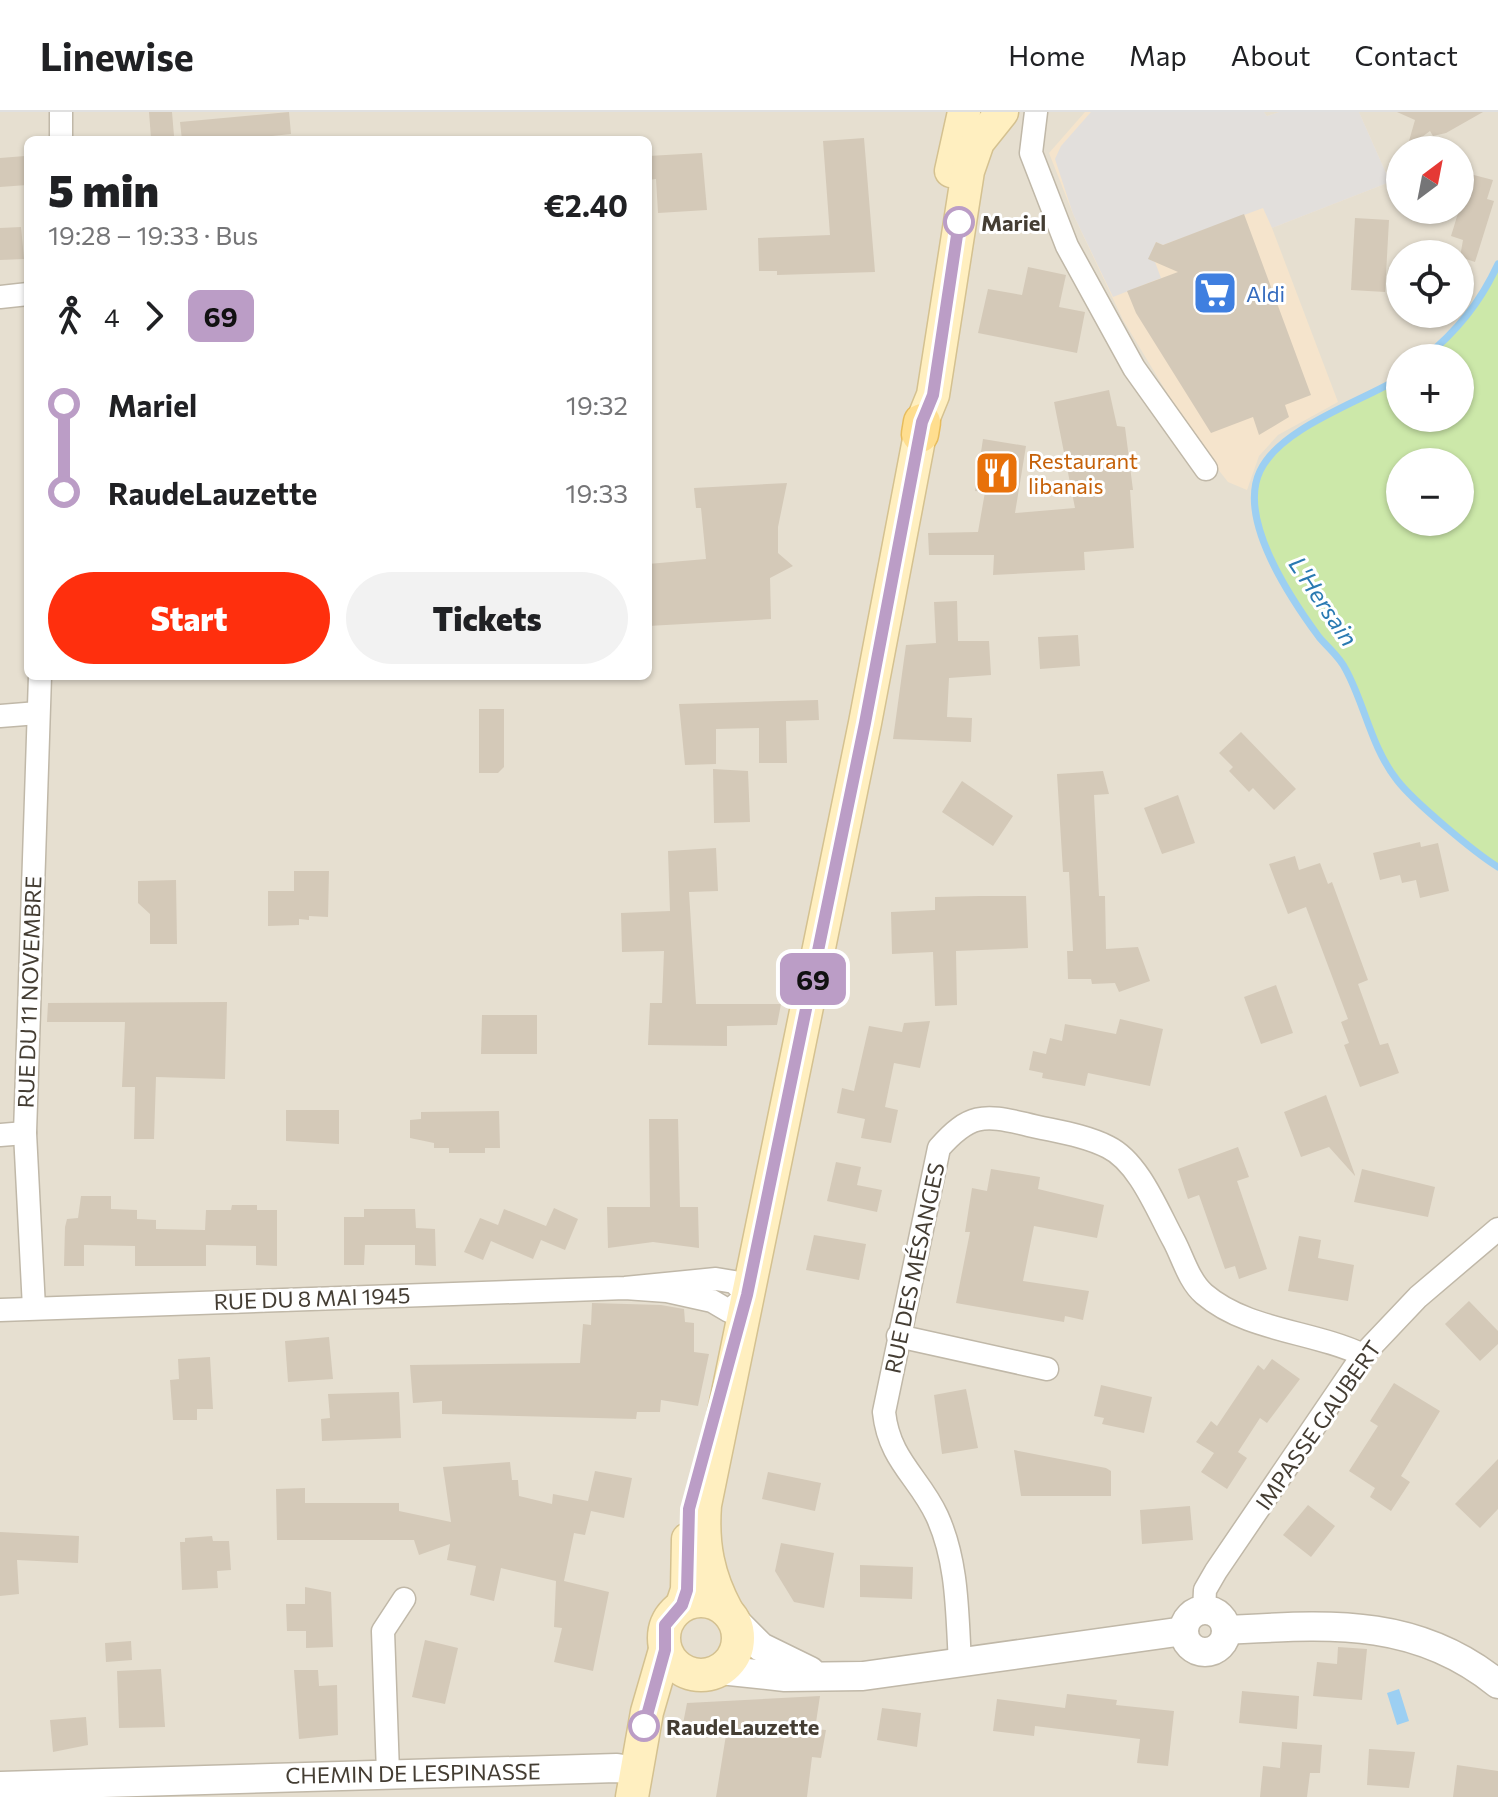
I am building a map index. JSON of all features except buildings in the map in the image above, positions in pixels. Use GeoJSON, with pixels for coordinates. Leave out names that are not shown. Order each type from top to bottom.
{"type":"FeatureCollection","features":[{"type":"Feature","properties":{"kind":"main road"},"geometry":{"type":"LineString","coordinates":[[921,428],[917,394],[946,195],[964,112]]}},
{"type":"Feature","properties":{"kind":"main road"},"geometry":{"type":"LineString","coordinates":[[638,1788],[678,1690],[734,1655],[738,1646],[729,1614],[708,1572],[703,1531],[747,1295],[865,723],[921,428],[933,395],[968,171],[978,142],[1002,112]]}},
{"type":"Feature","properties":{"kind":"main road"},"geometry":{"type":"LineString","coordinates":[[638,1788],[665,1650],[665,1625],[682,1605],[687,1590],[689,1509],[747,1295]]}},
{"type":"Feature","properties":{"kind":"main road"},"geometry":{"type":"LineString","coordinates":[[682,1605],[701,1600],[729,1614]]}},
{"type":"Feature","properties":{"kind":"main road"},"geometry":{"type":"LineString","coordinates":[[665,1650],[676,1666],[706,1673]]}},
{"type":"Feature","properties":{"kind":"street"},"geometry":{"type":"LineString","coordinates":[[61,112],[61,136]]}},
{"type":"Feature","properties":{"kind":"street"},"geometry":{"type":"LineString","coordinates":[[1036,112],[1031,153],[1067,246],[1134,368],[1206,469]]}},
{"type":"Feature","properties":{"kind":"street"},"geometry":{"type":"LineString","coordinates":[[0,297],[24,294]]}},
{"type":"Feature","properties":{"kind":"street","name":"RUE DU 11 NOVEMBRE"},"geometry":{"type":"LineString","coordinates":[[34,1308],[25,1133],[40,680]]}},
{"type":"Feature","properties":{"kind":"street"},"geometry":{"type":"LineString","coordinates":[[0,716],[38,713]]}},
{"type":"Feature","properties":{"kind":"street","name":"RUE DES MÉSANGES"},"geometry":{"type":"LineString","coordinates":[[960,1663],[955,1577],[948,1543],[935,1512],[892,1449],[884,1412],[939,1148],[964,1125],[992,1117],[1086,1138],[1110,1148],[1126,1162],[1143,1187],[1202,1292],[1234,1314],[1363,1355]]}},
{"type":"Feature","properties":{"kind":"street"},"geometry":{"type":"LineString","coordinates":[[0,1135],[25,1133]]}},
{"type":"Feature","properties":{"kind":"street","name":"IMPASSE GAUBERT"},"geometry":{"type":"LineString","coordinates":[[1204,1610],[1205,1590],[1216,1571],[1363,1355],[1418,1297],[1498,1229]]}},
{"type":"Feature","properties":{"kind":"street","name":"RUE DU 8 MAI 1945"},"geometry":{"type":"LineString","coordinates":[[0,1310],[625,1288],[716,1279],[734,1282],[747,1295]]}},
{"type":"Feature","properties":{"kind":"street"},"geometry":{"type":"LineString","coordinates":[[898,1336],[1047,1369]]}},
{"type":"Feature","properties":{"kind":"street"},"geometry":{"type":"LineString","coordinates":[[388,1773],[383,1631],[404,1599]]}},
{"type":"Feature","properties":{"kind":"street"},"geometry":{"type":"LineString","coordinates":[[1204,1610],[1219,1615],[1226,1630],[1220,1645],[1206,1652],[1190,1646],[1184,1631],[1189,1616],[1204,1610]]}},
{"type":"Feature","properties":{"kind":"street"},"geometry":{"type":"LineString","coordinates":[[729,1614],[761,1647],[789,1663],[816,1673],[863,1676]]}},
{"type":"Feature","properties":{"kind":"street"},"geometry":{"type":"LineString","coordinates":[[1226,1630],[1327,1625],[1386,1630],[1445,1652],[1498,1684]]}},
{"type":"Feature","properties":{"kind":"street"},"geometry":{"type":"LineString","coordinates":[[706,1673],[808,1678],[863,1676],[1184,1631]]}},
{"type":"Feature","properties":{"kind":"street","name":"CHEMIN DE LESPINASSE"},"geometry":{"type":"LineString","coordinates":[[0,1786],[617,1768],[638,1788]]}},
{"type":"Feature","properties":{"kind":"shaded area"},"geometry":{"type":"Polygon","coordinates":[[[0,112],[1498,112],[1498,264],[1484,295],[1474,307],[1474,240],[1386,240],[1386,328],[1457,328],[1440,344],[1386,344],[1386,386],[1290,438],[1269,457],[1319,636],[1345,667],[1375,745],[1397,781],[1498,867],[1498,1797],[0,1797],[0,112]]]}},
{"type":"Feature","properties":{"kind":"shaded area"},"geometry":{"type":"Polygon","coordinates":[[[1085,112],[1264,112],[1267,116],[1279,112],[1359,112],[1386,173],[1386,184],[1272,228],[1338,402],[1278,435],[1259,456],[1247,490],[1228,482],[1198,444],[1123,320],[1073,214],[1049,153],[1085,112]]]}},
{"type":"Feature","properties":{"kind":"shaded area"},"geometry":{"type":"Polygon","coordinates":[[[1091,112],[1264,112],[1267,116],[1279,112],[1359,112],[1386,173],[1386,184],[1272,228],[1263,208],[1163,245],[1156,242],[1149,259],[1155,262],[1161,278],[1113,297],[1073,214],[1055,159],[1061,146],[1091,112]]]}},
{"type":"Feature","properties":{"kind":"green space"},"geometry":{"type":"Polygon","coordinates":[[[1498,264],[1498,867],[1430,813],[1388,767],[1343,665],[1307,621],[1270,558],[1261,535],[1255,490],[1260,471],[1285,442],[1322,417],[1386,385],[1386,432],[1474,432],[1474,344],[1439,344],[1456,328],[1474,328],[1474,305],[1498,264]]]}},
{"type":"Feature","properties":{"kind":"water"},"geometry":{"type":"Polygon","coordinates":[[[1399,1689],[1409,1721],[1397,1725],[1387,1693],[1399,1689]]]}},
{"type":"Feature","properties":{"kind":"waterway","name":"L'Hersain"},"geometry":{"type":"LineString","coordinates":[[1439,344],[1467,316],[1498,264]]}},
{"type":"Feature","properties":{"kind":"waterway","name":"L'Hersain"},"geometry":{"type":"LineString","coordinates":[[1386,385],[1322,417],[1270,456],[1260,471],[1255,490],[1261,535],[1295,602],[1353,683],[1374,740],[1397,780],[1430,813],[1498,867]]}},
{"type":"Feature","properties":{"kind":"bus line","name":"69"},"geometry":{"type":"LineString","coordinates":[[644,1726],[662,1665],[665,1625],[682,1605],[687,1590],[689,1509],[747,1295],[865,723],[922,422],[933,395],[959,222]]}},
{"type":"Feature","properties":{"kind":"place","name":"Mariel"},"geometry":{"type":"Point","coordinates":[959,222]}},
{"type":"Feature","properties":{"kind":"place","name":"Aldi"},"geometry":{"type":"Point","coordinates":[1215,293]}},
{"type":"Feature","properties":{"kind":"place","name":"Restaurant libanais"},"geometry":{"type":"Point","coordinates":[997,473]}},
{"type":"Feature","properties":{"kind":"place","name":"RaudeLauzette"},"geometry":{"type":"Point","coordinates":[644,1726]}}]}
